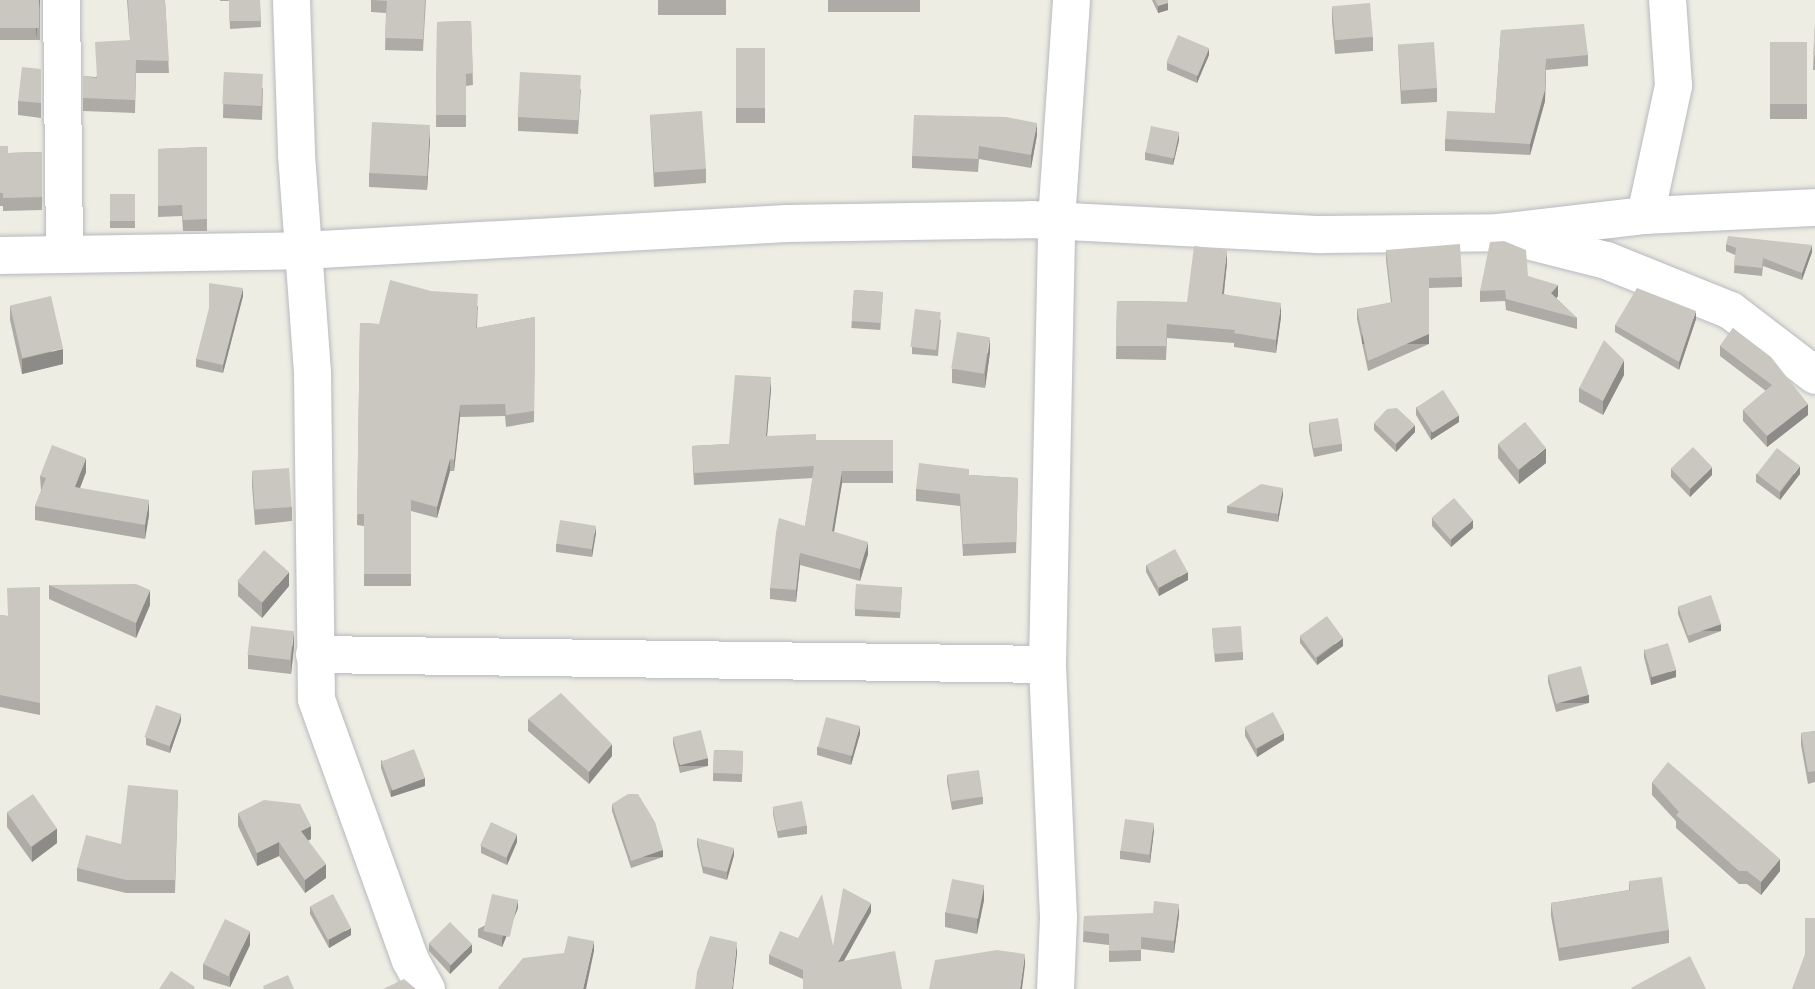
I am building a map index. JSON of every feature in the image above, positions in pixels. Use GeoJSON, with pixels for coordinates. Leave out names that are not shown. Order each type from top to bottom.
{"type":"FeatureCollection","features":[{"type":"Feature","properties":{"kind":"street"},"geometry":{"type":"LineString","coordinates":[[61,0],[64,254]]}},
{"type":"Feature","properties":{"kind":"street"},"geometry":{"type":"LineString","coordinates":[[291,0],[302,250],[312,373],[316,699],[410,960],[426,989]]}},
{"type":"Feature","properties":{"kind":"street"},"geometry":{"type":"LineString","coordinates":[[1055,989],[1058,917],[1047,664],[1056,220],[1071,0]]}},
{"type":"Feature","properties":{"kind":"street"},"geometry":{"type":"LineString","coordinates":[[1645,215],[1673,85],[1667,0]]}},
{"type":"Feature","properties":{"kind":"street"},"geometry":{"type":"LineString","coordinates":[[0,255],[302,250],[786,223],[1056,220],[1321,234],[1498,232],[1645,215],[1815,207]]}},
{"type":"Feature","properties":{"kind":"street"},"geometry":{"type":"LineString","coordinates":[[1498,232],[1606,260],[1730,310],[1815,375]]}},
{"type":"Feature","properties":{"kind":"street"},"geometry":{"type":"LineString","coordinates":[[314,654],[1047,664]]}},
{"type":"Feature","properties":{"kind":"building"},"geometry":{"type":"Polygon","coordinates":[[[0,0],[39,0],[39,28],[0,28],[0,0]]]}},
{"type":"Feature","properties":{"kind":"building"},"geometry":{"type":"Polygon","coordinates":[[[128,0],[165,0],[169,61],[136,60],[135,100],[83,98],[83,76],[97,78],[95,42],[130,40],[128,0]]]}},
{"type":"Feature","properties":{"kind":"building"},"geometry":{"type":"Polygon","coordinates":[[[229,0],[260,0],[260,21],[229,21],[229,0]]]}},
{"type":"Feature","properties":{"kind":"building"},"geometry":{"type":"Polygon","coordinates":[[[372,0],[425,0],[423,39],[385,38],[387,1],[372,0]]]}},
{"type":"Feature","properties":{"kind":"building"},"geometry":{"type":"Polygon","coordinates":[[[1155,0],[1168,0],[1168,3],[1158,6],[1155,0]]]}},
{"type":"Feature","properties":{"kind":"building"},"geometry":{"type":"Polygon","coordinates":[[[1370,3],[1373,37],[1335,40],[1332,6],[1370,3]]]}},
{"type":"Feature","properties":{"kind":"building"},"geometry":{"type":"Polygon","coordinates":[[[471,21],[473,73],[466,74],[466,115],[436,115],[437,22],[471,21]]]}},
{"type":"Feature","properties":{"kind":"building"},"geometry":{"type":"Polygon","coordinates":[[[1584,24],[1588,55],[1546,59],[1545,90],[1530,144],[1445,139],[1447,111],[1495,113],[1501,30],[1584,24]]]}},
{"type":"Feature","properties":{"kind":"building"},"geometry":{"type":"Polygon","coordinates":[[[1178,35],[1209,48],[1198,76],[1166,63],[1178,35]]]}},
{"type":"Feature","properties":{"kind":"building"},"geometry":{"type":"Polygon","coordinates":[[[1434,42],[1437,88],[1401,90],[1398,45],[1434,42]]]}},
{"type":"Feature","properties":{"kind":"building"},"geometry":{"type":"Polygon","coordinates":[[[1770,42],[1807,42],[1807,104],[1770,104],[1770,42]]]}},
{"type":"Feature","properties":{"kind":"building"},"geometry":{"type":"Polygon","coordinates":[[[736,48],[765,48],[765,108],[736,108],[736,48]]]}},
{"type":"Feature","properties":{"kind":"building"},"geometry":{"type":"Polygon","coordinates":[[[22,67],[41,69],[41,103],[18,101],[22,67]]]}},
{"type":"Feature","properties":{"kind":"building"},"geometry":{"type":"Polygon","coordinates":[[[224,72],[263,74],[261,106],[222,104],[224,72]]]}},
{"type":"Feature","properties":{"kind":"building"},"geometry":{"type":"Polygon","coordinates":[[[520,72],[581,75],[579,120],[518,117],[520,72]]]}},
{"type":"Feature","properties":{"kind":"building"},"geometry":{"type":"Polygon","coordinates":[[[702,111],[706,169],[654,172],[650,115],[702,111]]]}},
{"type":"Feature","properties":{"kind":"building"},"geometry":{"type":"Polygon","coordinates":[[[914,115],[1006,117],[1037,123],[1031,155],[979,146],[978,159],[912,156],[914,115]]]}},
{"type":"Feature","properties":{"kind":"building"},"geometry":{"type":"Polygon","coordinates":[[[372,122],[430,125],[427,176],[369,173],[372,122]]]}},
{"type":"Feature","properties":{"kind":"building"},"geometry":{"type":"Polygon","coordinates":[[[1151,126],[1179,132],[1174,158],[1145,152],[1151,126]]]}},
{"type":"Feature","properties":{"kind":"building"},"geometry":{"type":"Polygon","coordinates":[[[0,146],[8,146],[8,153],[42,152],[42,197],[3,198],[3,193],[0,193],[0,146]]]}},
{"type":"Feature","properties":{"kind":"building"},"geometry":{"type":"Polygon","coordinates":[[[207,147],[207,219],[183,220],[182,205],[158,206],[158,149],[207,147]]]}},
{"type":"Feature","properties":{"kind":"building"},"geometry":{"type":"Polygon","coordinates":[[[110,194],[135,194],[135,221],[110,221],[110,194]]]}},
{"type":"Feature","properties":{"kind":"building"},"geometry":{"type":"Polygon","coordinates":[[[1728,236],[1812,245],[1802,273],[1763,258],[1762,268],[1734,265],[1736,248],[1726,244],[1728,236]]]}},
{"type":"Feature","properties":{"kind":"building"},"geometry":{"type":"Polygon","coordinates":[[[1504,241],[1526,250],[1528,276],[1558,285],[1551,293],[1577,318],[1506,299],[1505,290],[1480,291],[1490,242],[1504,241]]]}},
{"type":"Feature","properties":{"kind":"building"},"geometry":{"type":"Polygon","coordinates":[[[1460,244],[1462,277],[1429,278],[1429,334],[1368,361],[1357,309],[1392,302],[1386,250],[1460,244]]]}},
{"type":"Feature","properties":{"kind":"building"},"geometry":{"type":"Polygon","coordinates":[[[1194,246],[1227,250],[1222,294],[1281,303],[1276,340],[1234,333],[1235,330],[1167,324],[1166,346],[1116,346],[1117,301],[1187,302],[1194,246]]]}},
{"type":"Feature","properties":{"kind":"building"},"geometry":{"type":"Polygon","coordinates":[[[390,280],[431,291],[478,294],[476,328],[535,317],[534,411],[506,415],[505,404],[460,405],[454,460],[450,459],[437,507],[411,500],[411,574],[364,574],[364,514],[357,514],[360,323],[379,324],[390,280]]]}},
{"type":"Feature","properties":{"kind":"building"},"geometry":{"type":"Polygon","coordinates":[[[209,283],[243,288],[223,365],[196,359],[209,308],[209,283]]]}},
{"type":"Feature","properties":{"kind":"building"},"geometry":{"type":"Polygon","coordinates":[[[1637,288],[1696,311],[1679,362],[1615,325],[1637,288]]]}},
{"type":"Feature","properties":{"kind":"building"},"geometry":{"type":"Polygon","coordinates":[[[854,290],[883,292],[881,323],[852,321],[854,290]]]}},
{"type":"Feature","properties":{"kind":"building"},"geometry":{"type":"Polygon","coordinates":[[[51,296],[63,349],[22,358],[10,305],[51,296]]]}},
{"type":"Feature","properties":{"kind":"building"},"geometry":{"type":"Polygon","coordinates":[[[915,309],[941,312],[936,350],[910,347],[915,309]]]}},
{"type":"Feature","properties":{"kind":"building"},"geometry":{"type":"Polygon","coordinates":[[[1733,328],[1771,357],[1808,404],[1767,436],[1743,410],[1772,385],[1720,346],[1733,328]]]}},
{"type":"Feature","properties":{"kind":"building"},"geometry":{"type":"Polygon","coordinates":[[[957,332],[990,337],[984,374],[951,369],[957,332]]]}},
{"type":"Feature","properties":{"kind":"building"},"geometry":{"type":"Polygon","coordinates":[[[1604,340],[1624,360],[1603,401],[1579,388],[1604,340]]]}},
{"type":"Feature","properties":{"kind":"building"},"geometry":{"type":"Polygon","coordinates":[[[735,375],[771,377],[766,436],[816,434],[816,440],[893,440],[893,471],[842,471],[832,531],[868,542],[860,569],[800,553],[796,590],[770,588],[779,518],[805,526],[814,466],[694,473],[692,446],[729,444],[735,375]]]}},
{"type":"Feature","properties":{"kind":"building"},"geometry":{"type":"Polygon","coordinates":[[[1443,390],[1459,415],[1433,433],[1416,407],[1443,390]]]}},
{"type":"Feature","properties":{"kind":"building"},"geometry":{"type":"Polygon","coordinates":[[[1397,408],[1415,425],[1396,444],[1374,423],[1387,409],[1397,408]]]}},
{"type":"Feature","properties":{"kind":"building"},"geometry":{"type":"Polygon","coordinates":[[[1338,418],[1342,444],[1313,448],[1309,423],[1338,418]]]}},
{"type":"Feature","properties":{"kind":"building"},"geometry":{"type":"Polygon","coordinates":[[[1525,422],[1546,448],[1519,470],[1498,444],[1525,422]]]}},
{"type":"Feature","properties":{"kind":"building"},"geometry":{"type":"Polygon","coordinates":[[[52,445],[86,458],[75,487],[149,500],[145,525],[35,506],[46,478],[40,476],[52,445]]]}},
{"type":"Feature","properties":{"kind":"building"},"geometry":{"type":"Polygon","coordinates":[[[1693,447],[1712,467],[1690,489],[1671,469],[1693,447]]]}},
{"type":"Feature","properties":{"kind":"building"},"geometry":{"type":"Polygon","coordinates":[[[1777,448],[1800,466],[1780,492],[1757,474],[1777,448]]]}},
{"type":"Feature","properties":{"kind":"building"},"geometry":{"type":"Polygon","coordinates":[[[919,463],[969,469],[969,475],[1018,478],[1016,542],[963,544],[960,494],[916,489],[919,463]]]}},
{"type":"Feature","properties":{"kind":"building"},"geometry":{"type":"Polygon","coordinates":[[[289,468],[292,507],[255,509],[252,471],[289,468]]]}},
{"type":"Feature","properties":{"kind":"building"},"geometry":{"type":"Polygon","coordinates":[[[1261,484],[1283,488],[1278,514],[1227,506],[1261,484]]]}},
{"type":"Feature","properties":{"kind":"building"},"geometry":{"type":"Polygon","coordinates":[[[1454,498],[1473,520],[1450,540],[1431,518],[1454,498]]]}},
{"type":"Feature","properties":{"kind":"building"},"geometry":{"type":"Polygon","coordinates":[[[560,520],[596,526],[592,549],[556,544],[560,520]]]}},
{"type":"Feature","properties":{"kind":"building"},"geometry":{"type":"Polygon","coordinates":[[[1175,549],[1188,572],[1159,588],[1146,565],[1175,549]]]}},
{"type":"Feature","properties":{"kind":"building"},"geometry":{"type":"Polygon","coordinates":[[[264,550],[289,572],[262,603],[237,581],[264,550]]]}},
{"type":"Feature","properties":{"kind":"building"},"geometry":{"type":"Polygon","coordinates":[[[136,584],[150,590],[136,623],[49,585],[136,584]]]}},
{"type":"Feature","properties":{"kind":"building"},"geometry":{"type":"Polygon","coordinates":[[[856,584],[902,587],[900,612],[854,609],[856,584]]]}},
{"type":"Feature","properties":{"kind":"building"},"geometry":{"type":"Polygon","coordinates":[[[40,587],[40,703],[0,695],[0,615],[8,616],[7,588],[40,587]]]}},
{"type":"Feature","properties":{"kind":"building"},"geometry":{"type":"Polygon","coordinates":[[[1711,595],[1721,624],[1688,636],[1678,606],[1711,595]]]}},
{"type":"Feature","properties":{"kind":"building"},"geometry":{"type":"Polygon","coordinates":[[[1327,616],[1343,638],[1315,658],[1299,636],[1327,616]]]}},
{"type":"Feature","properties":{"kind":"building"},"geometry":{"type":"Polygon","coordinates":[[[251,626],[294,631],[290,660],[247,655],[251,626]]]}},
{"type":"Feature","properties":{"kind":"building"},"geometry":{"type":"Polygon","coordinates":[[[1241,626],[1243,652],[1214,654],[1212,628],[1241,626]]]}},
{"type":"Feature","properties":{"kind":"building"},"geometry":{"type":"Polygon","coordinates":[[[1668,643],[1676,670],[1652,677],[1644,650],[1668,643]]]}},
{"type":"Feature","properties":{"kind":"building"},"geometry":{"type":"Polygon","coordinates":[[[1581,666],[1589,695],[1556,704],[1548,675],[1581,666]]]}},
{"type":"Feature","properties":{"kind":"building"},"geometry":{"type":"Polygon","coordinates":[[[561,693],[612,744],[589,772],[528,719],[561,693]]]}},
{"type":"Feature","properties":{"kind":"building"},"geometry":{"type":"Polygon","coordinates":[[[156,705],[181,714],[170,746],[144,737],[156,705]]]}},
{"type":"Feature","properties":{"kind":"building"},"geometry":{"type":"Polygon","coordinates":[[[1273,712],[1284,733],[1256,748],[1245,727],[1273,712]]]}},
{"type":"Feature","properties":{"kind":"building"},"geometry":{"type":"Polygon","coordinates":[[[826,717],[860,726],[852,756],[818,747],[826,717]]]}},
{"type":"Feature","properties":{"kind":"building"},"geometry":{"type":"Polygon","coordinates":[[[701,730],[708,758],[680,765],[673,737],[701,730]]]}},
{"type":"Feature","properties":{"kind":"building"},"geometry":{"type":"Polygon","coordinates":[[[1815,731],[1815,771],[1808,772],[1801,733],[1815,731]]]}},
{"type":"Feature","properties":{"kind":"building"},"geometry":{"type":"Polygon","coordinates":[[[414,749],[425,778],[392,790],[381,762],[414,749]]]}},
{"type":"Feature","properties":{"kind":"building"},"geometry":{"type":"Polygon","coordinates":[[[714,750],[743,751],[742,774],[713,773],[714,750]]]}},
{"type":"Feature","properties":{"kind":"building"},"geometry":{"type":"Polygon","coordinates":[[[1668,762],[1780,859],[1761,882],[1747,871],[1739,871],[1676,815],[1679,812],[1652,782],[1668,762]]]}},
{"type":"Feature","properties":{"kind":"building"},"geometry":{"type":"Polygon","coordinates":[[[979,770],[983,797],[951,801],[947,774],[979,770]]]}},
{"type":"Feature","properties":{"kind":"building"},"geometry":{"type":"Polygon","coordinates":[[[128,785],[178,790],[175,880],[126,880],[77,868],[86,835],[121,844],[128,785]]]}},
{"type":"Feature","properties":{"kind":"building"},"geometry":{"type":"Polygon","coordinates":[[[33,794],[57,828],[31,847],[7,812],[33,794]]]}},
{"type":"Feature","properties":{"kind":"building"},"geometry":{"type":"Polygon","coordinates":[[[628,794],[638,794],[655,822],[663,850],[631,861],[612,804],[628,794]]]}},
{"type":"Feature","properties":{"kind":"building"},"geometry":{"type":"Polygon","coordinates":[[[264,800],[300,804],[311,826],[301,831],[326,864],[305,880],[279,842],[257,853],[238,813],[264,800]]]}},
{"type":"Feature","properties":{"kind":"building"},"geometry":{"type":"Polygon","coordinates":[[[802,801],[807,826],[777,831],[773,807],[802,801]]]}},
{"type":"Feature","properties":{"kind":"building"},"geometry":{"type":"Polygon","coordinates":[[[1125,819],[1154,823],[1149,855],[1121,851],[1125,819]]]}},
{"type":"Feature","properties":{"kind":"building"},"geometry":{"type":"Polygon","coordinates":[[[491,822],[517,834],[506,858],[480,846],[491,822]]]}},
{"type":"Feature","properties":{"kind":"building"},"geometry":{"type":"Polygon","coordinates":[[[697,838],[734,848],[727,872],[703,866],[697,838]]]}},
{"type":"Feature","properties":{"kind":"building"},"geometry":{"type":"Polygon","coordinates":[[[1662,877],[1669,930],[1559,948],[1551,903],[1630,890],[1629,881],[1662,877]]]}},
{"type":"Feature","properties":{"kind":"building"},"geometry":{"type":"Polygon","coordinates":[[[952,879],[984,885],[978,919],[946,912],[952,879]]]}},
{"type":"Feature","properties":{"kind":"building"},"geometry":{"type":"Polygon","coordinates":[[[843,888],[871,903],[838,962],[895,951],[902,989],[803,989],[803,970],[769,955],[780,931],[798,938],[822,894],[833,946],[843,888]]]}},
{"type":"Feature","properties":{"kind":"building"},"geometry":{"type":"Polygon","coordinates":[[[333,894],[351,928],[328,940],[310,906],[333,894]]]}},
{"type":"Feature","properties":{"kind":"building"},"geometry":{"type":"Polygon","coordinates":[[[492,894],[518,900],[510,937],[483,931],[492,894]]]}},
{"type":"Feature","properties":{"kind":"building"},"geometry":{"type":"Polygon","coordinates":[[[1154,901],[1179,904],[1174,941],[1141,937],[1141,950],[1109,951],[1109,934],[1083,931],[1084,916],[1153,913],[1154,901]]]}},
{"type":"Feature","properties":{"kind":"building"},"geometry":{"type":"Polygon","coordinates":[[[1805,918],[1815,918],[1815,989],[1792,989],[1805,954],[1805,918]]]}},
{"type":"Feature","properties":{"kind":"building"},"geometry":{"type":"Polygon","coordinates":[[[225,919],[250,931],[228,976],[203,964],[225,919]]]}},
{"type":"Feature","properties":{"kind":"building"},"geometry":{"type":"Polygon","coordinates":[[[450,922],[472,944],[451,965],[429,943],[450,922]]]}},
{"type":"Feature","properties":{"kind":"building"},"geometry":{"type":"Polygon","coordinates":[[[568,936],[594,941],[583,989],[498,988],[523,958],[564,953],[568,936]]]}},
{"type":"Feature","properties":{"kind":"building"},"geometry":{"type":"Polygon","coordinates":[[[710,936],[737,942],[732,989],[695,989],[697,972],[710,936]]]}},
{"type":"Feature","properties":{"kind":"building"},"geometry":{"type":"Polygon","coordinates":[[[997,950],[1025,954],[1020,989],[929,989],[935,960],[997,950]]]}},
{"type":"Feature","properties":{"kind":"building"},"geometry":{"type":"Polygon","coordinates":[[[1690,956],[1706,989],[1631,988],[1690,956]]]}},
{"type":"Feature","properties":{"kind":"building"},"geometry":{"type":"Polygon","coordinates":[[[171,971],[195,987],[194,989],[159,989],[171,971]]]}},
{"type":"Feature","properties":{"kind":"building"},"geometry":{"type":"Polygon","coordinates":[[[288,975],[294,989],[264,989],[263,986],[288,975]]]}},
{"type":"Feature","properties":{"kind":"building"},"geometry":{"type":"Polygon","coordinates":[[[404,979],[416,989],[383,989],[404,979]]]}}]}
